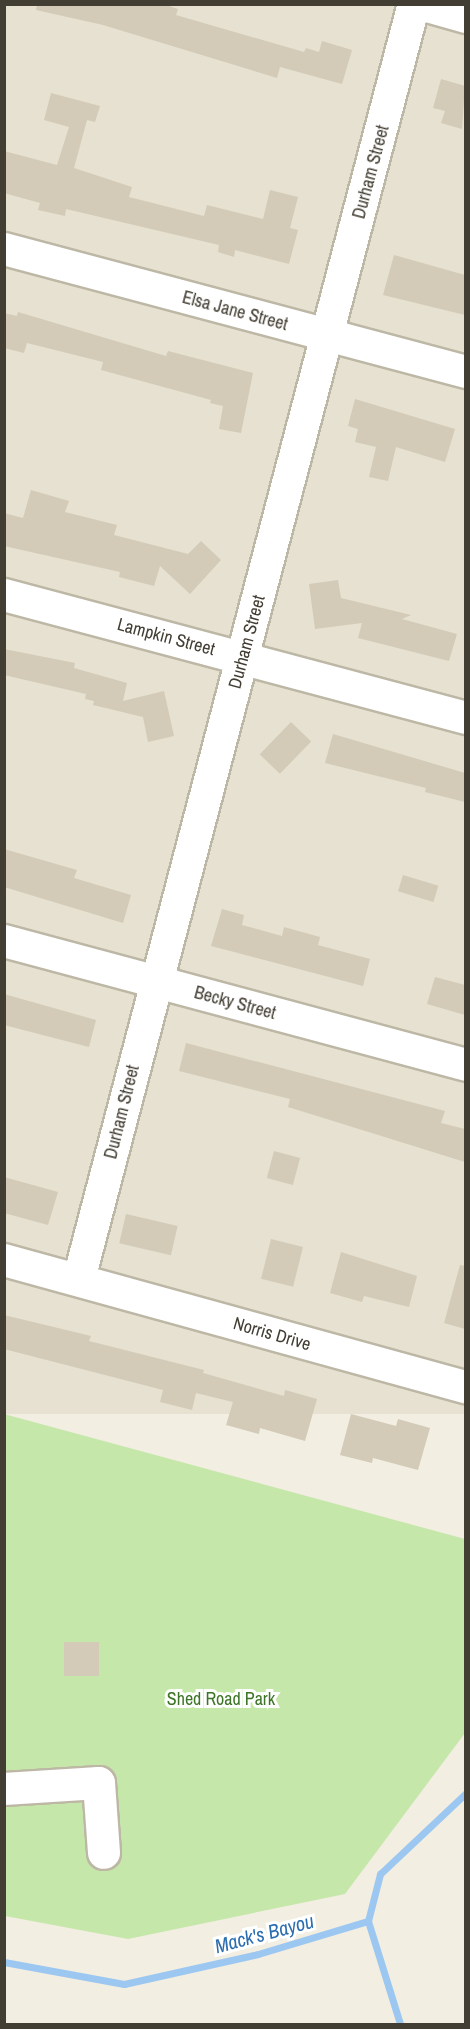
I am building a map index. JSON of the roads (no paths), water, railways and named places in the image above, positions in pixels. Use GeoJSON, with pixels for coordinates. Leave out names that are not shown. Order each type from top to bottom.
{"type":"FeatureCollection","features":[{"type":"Feature","properties":{"kind":"street","name":"Durham Street"},"geometry":{"type":"LineString","coordinates":[[79,1280],[414,4]]}},
{"type":"Feature","properties":{"kind":"street"},"geometry":{"type":"LineString","coordinates":[[420,4],[465,17]]}},
{"type":"Feature","properties":{"kind":"street","name":"Elsa Jane Street"},"geometry":{"type":"LineString","coordinates":[[4,249],[465,372]]}},
{"type":"Feature","properties":{"kind":"street","name":"Lampkin Street"},"geometry":{"type":"LineString","coordinates":[[4,595],[465,718]]}},
{"type":"Feature","properties":{"kind":"street","name":"Becky Street"},"geometry":{"type":"LineString","coordinates":[[4,942],[465,1065]]}},
{"type":"Feature","properties":{"kind":"street","name":"Norris Drive"},"geometry":{"type":"LineString","coordinates":[[4,1260],[465,1387]]}},
{"type":"Feature","properties":{"kind":"street"},"geometry":{"type":"LineString","coordinates":[[4,1789],[99,1784],[104,1853]]}},
{"type":"Feature","properties":{"kind":"waterway","name":"Mack's Bayou"},"geometry":{"type":"LineString","coordinates":[[4,1962],[124,1984],[258,1954],[368,1921],[380,1874],[466,1793]]}},
{"type":"Feature","properties":{"kind":"waterway"},"geometry":{"type":"LineString","coordinates":[[368,1921],[400,2024]]}},
{"type":"Feature","properties":{"kind":"park label","name":"Shed Road Park"},"geometry":{"type":"Point","coordinates":[221,1699]}}]}
